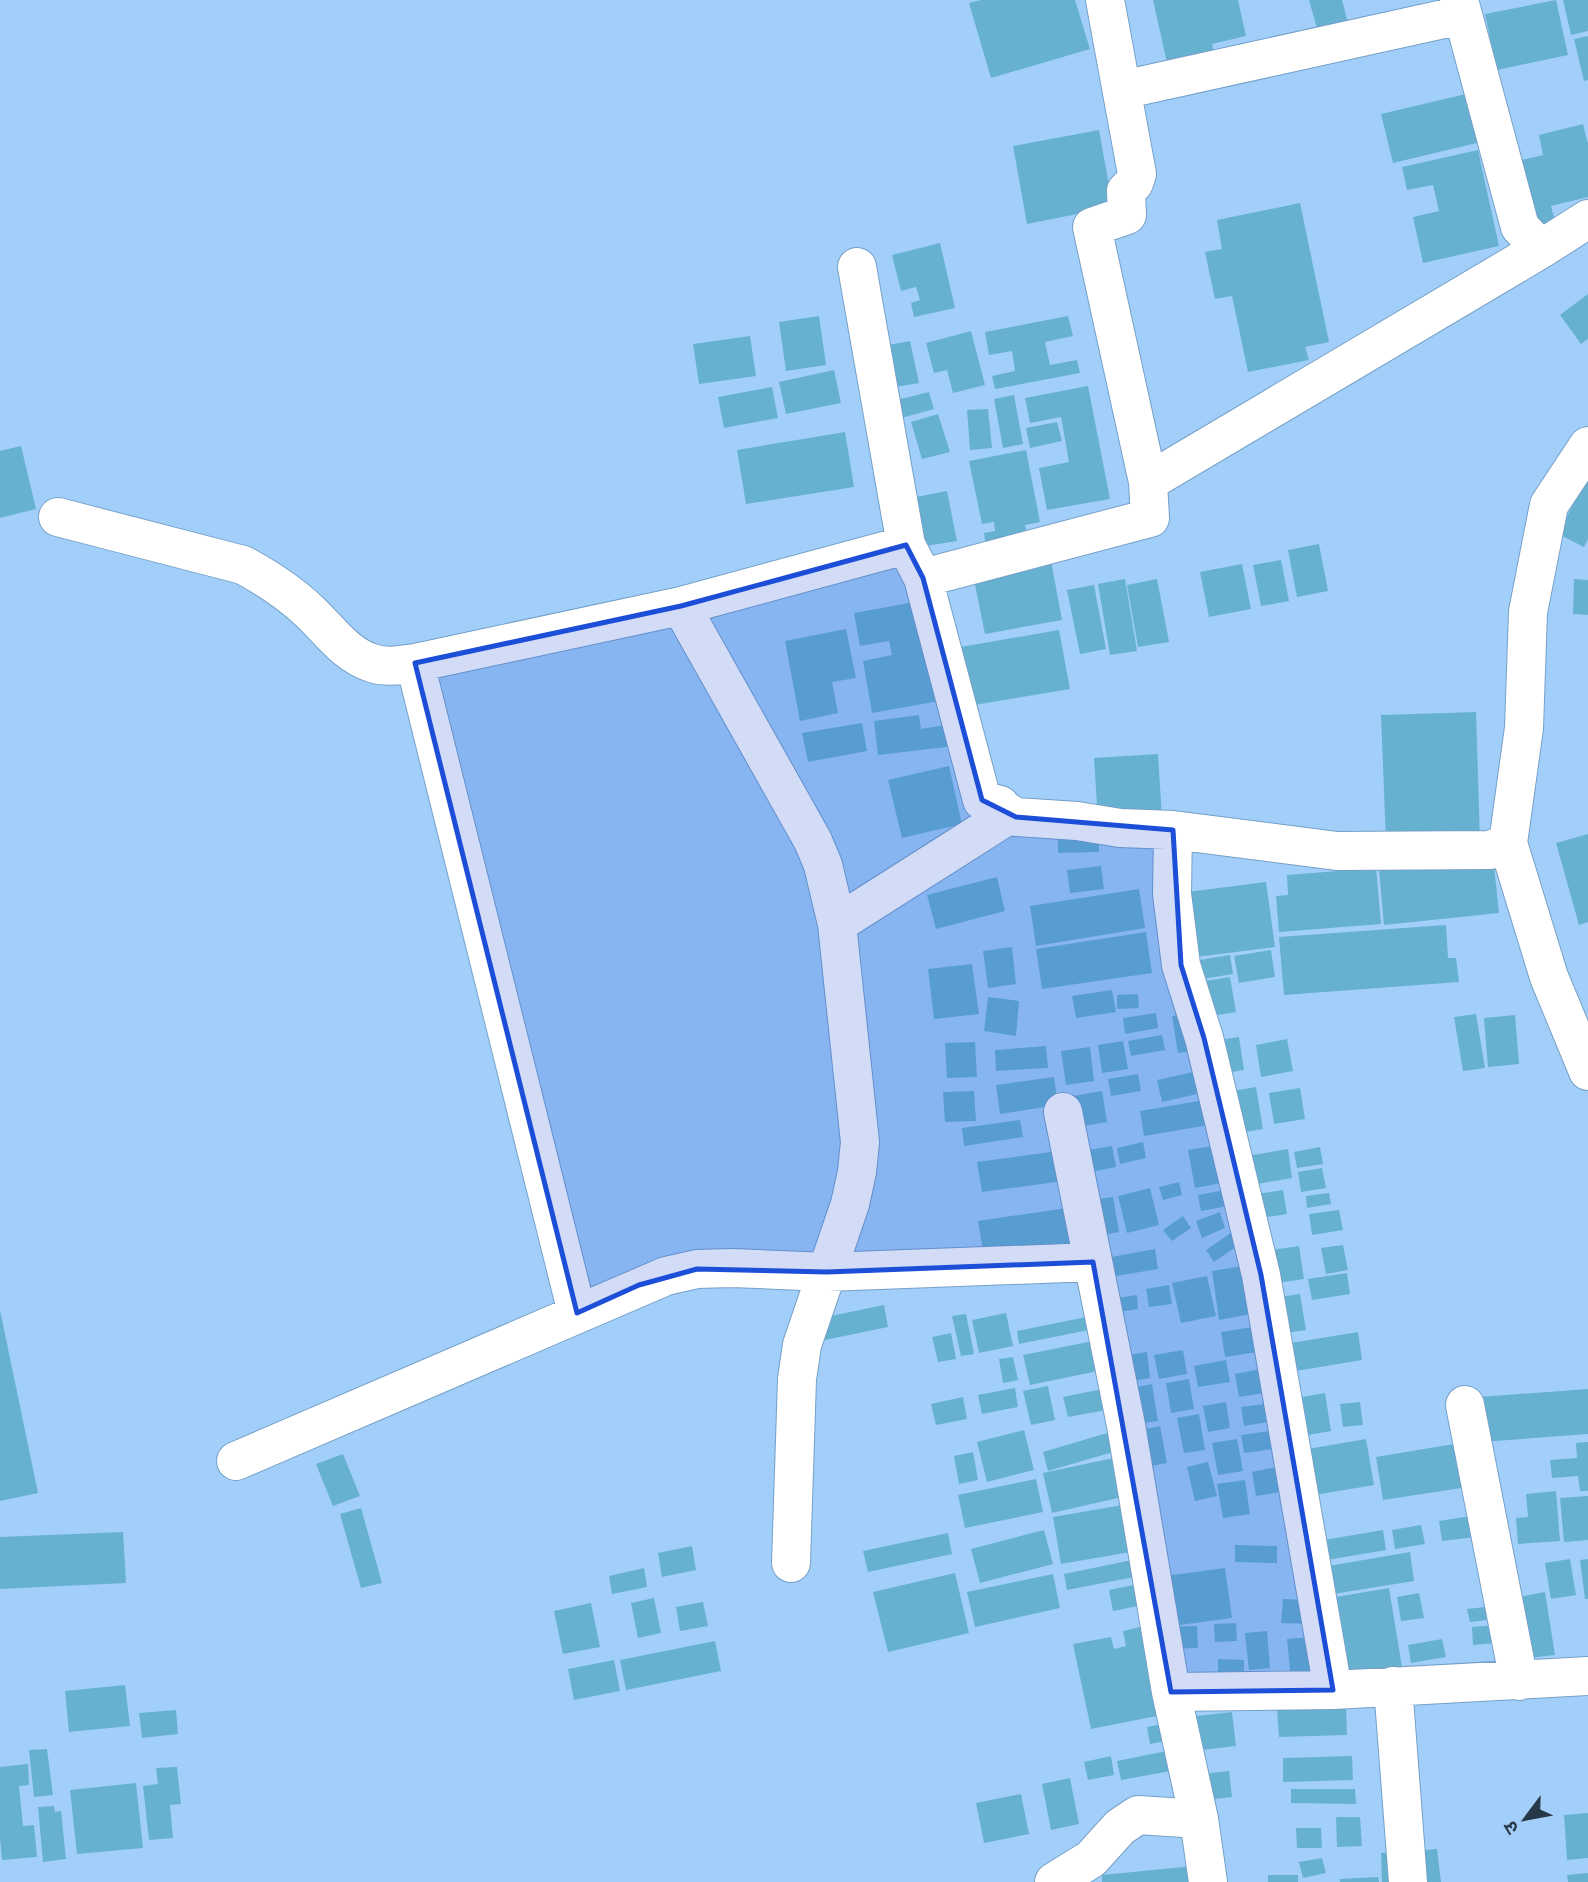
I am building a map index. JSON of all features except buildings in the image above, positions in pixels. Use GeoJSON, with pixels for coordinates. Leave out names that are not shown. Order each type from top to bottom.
{"type":"FeatureCollection","features":[{"type":"Feature","properties":{"kind":"street"},"geometry":{"type":"LineString","coordinates":[[923,578],[1150,518],[1148,482],[1092,227],[1127,215],[1126,191],[1137,174],[1105,0]]}},
{"type":"Feature","properties":{"kind":"street"},"geometry":{"type":"LineString","coordinates":[[1122,90],[1461,7],[1520,227],[1541,249]]}},
{"type":"Feature","properties":{"kind":"street"},"geometry":{"type":"LineString","coordinates":[[1148,482],[1588,219]]}},
{"type":"Feature","properties":{"kind":"street"},"geometry":{"type":"LineString","coordinates":[[857,267],[906,545],[923,578],[982,800],[1000,805],[1016,817],[1077,821],[1119,828],[1173,830],[1337,851],[1490,850],[1508,844]]}},
{"type":"Feature","properties":{"kind":"street"},"geometry":{"type":"LineString","coordinates":[[1588,446],[1549,505],[1530,599],[1524,728],[1508,844],[1549,977],[1588,1071]]}},
{"type":"Feature","properties":{"kind":"street"},"geometry":{"type":"LineString","coordinates":[[58,517],[243,565],[269,579],[290,595],[359,658],[374,664],[391,666],[681,606],[906,545]]}},
{"type":"Feature","properties":{"kind":"street"},"geometry":{"type":"LineString","coordinates":[[681,606],[813,841],[823,864],[837,924],[860,1142],[850,1204],[802,1345],[797,1379],[791,1563]]}},
{"type":"Feature","properties":{"kind":"street"},"geometry":{"type":"LineString","coordinates":[[415,663],[577,1313]]}},
{"type":"Feature","properties":{"kind":"street"},"geometry":{"type":"LineString","coordinates":[[837,924],[1010,814]]}},
{"type":"Feature","properties":{"kind":"street"},"geometry":{"type":"LineString","coordinates":[[1173,830],[1172,894],[1181,965],[1204,1038],[1261,1275],[1333,1689]]}},
{"type":"Feature","properties":{"kind":"street"},"geometry":{"type":"LineString","coordinates":[[1063,1112],[1139,1493],[1171,1692],[1199,1819],[1208,1882]]}},
{"type":"Feature","properties":{"kind":"street"},"geometry":{"type":"LineString","coordinates":[[236,1461],[666,1276],[697,1269],[827,1272],[1093,1262]]}},
{"type":"Feature","properties":{"kind":"street"},"geometry":{"type":"LineString","coordinates":[[1465,1405],[1519,1681]]}},
{"type":"Feature","properties":{"kind":"street"},"geometry":{"type":"LineString","coordinates":[[1171,1692],[1333,1689],[1588,1676]]}},
{"type":"Feature","properties":{"kind":"street"},"geometry":{"type":"LineString","coordinates":[[1393,1686],[1408,1882]]}},
{"type":"Feature","properties":{"kind":"street"},"geometry":{"type":"LineString","coordinates":[[1054,1882],[1091,1859],[1120,1827],[1138,1815],[1199,1819]]}},
{"type":"Feature","properties":{"kind":"highlighted area"},"geometry":{"type":"Polygon","coordinates":[[[906,545],[923,578],[982,800],[1016,817],[1173,830],[1181,965],[1204,1038],[1261,1275],[1333,1690],[1171,1692],[1093,1262],[827,1272],[697,1269],[639,1285],[577,1313],[415,663],[681,606],[906,545]]]}}]}
